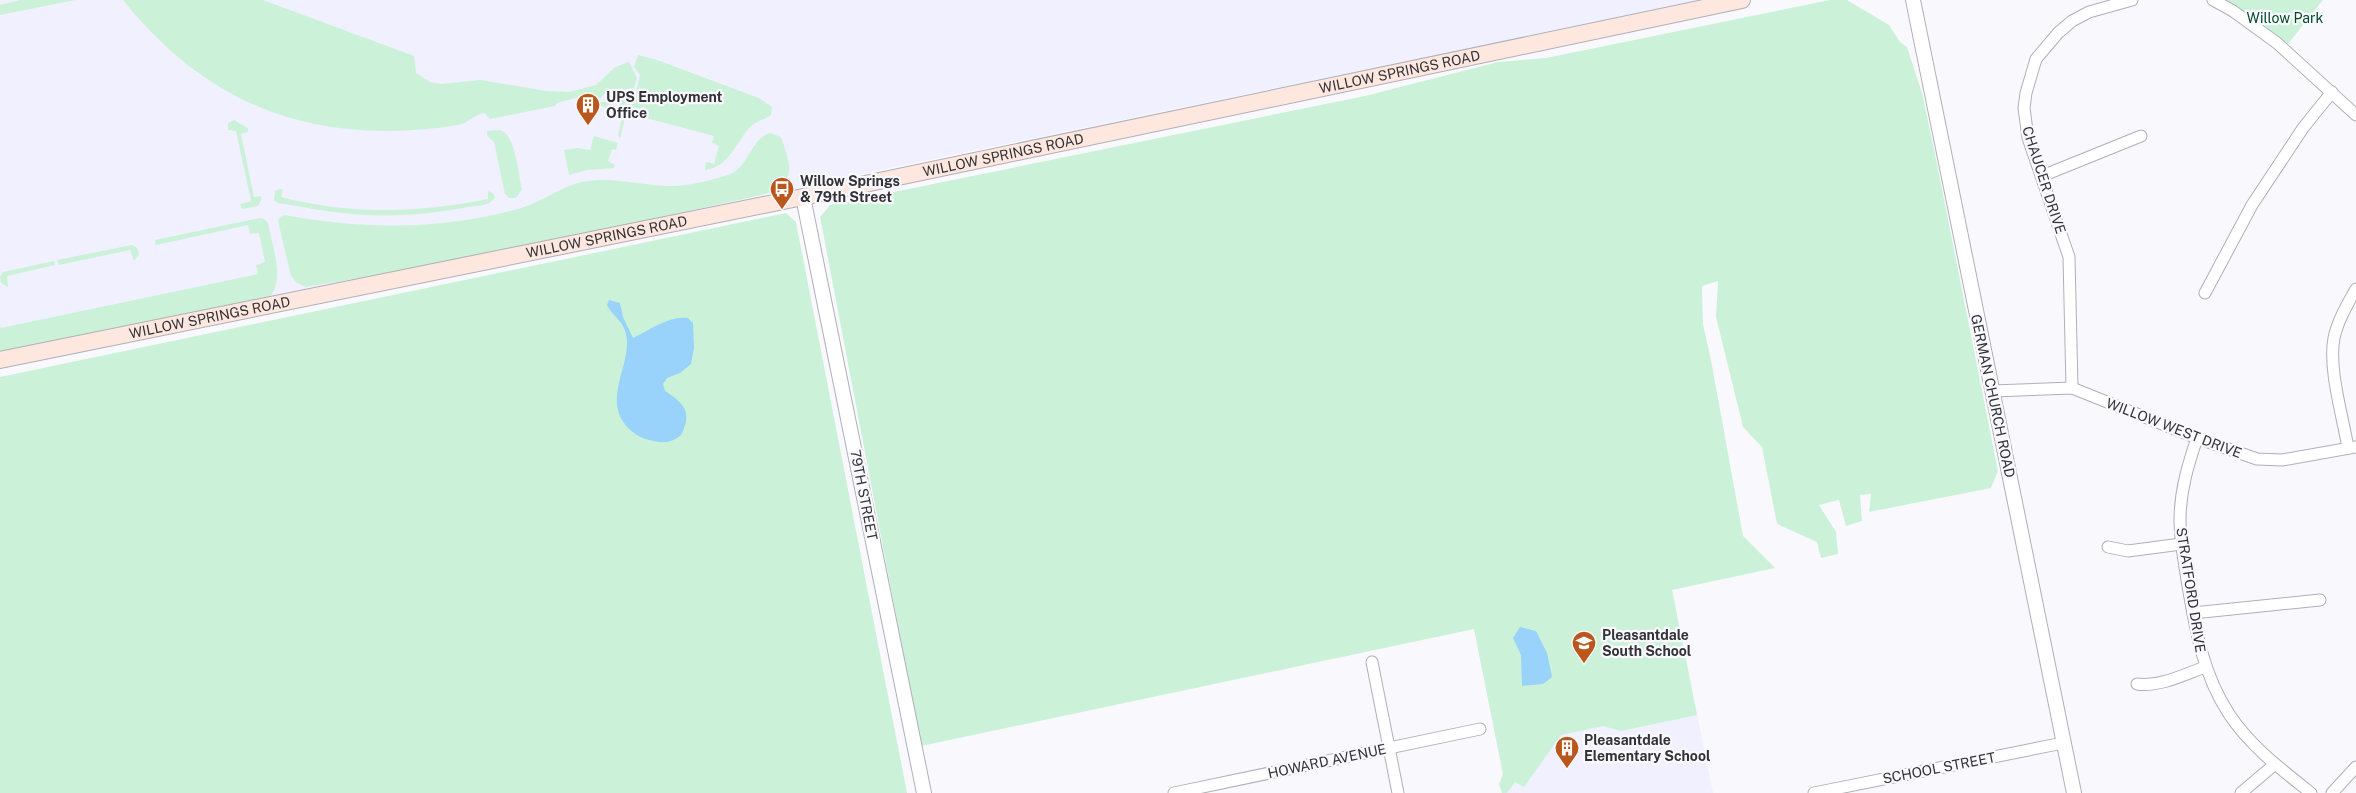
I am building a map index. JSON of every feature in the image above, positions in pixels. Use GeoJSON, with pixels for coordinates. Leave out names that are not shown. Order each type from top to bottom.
{"type":"FeatureCollection","features":[{"type":"Feature","properties":{"kind":"main road","name":"WILLOW SPRINGS ROAD"},"geometry":{"type":"LineString","coordinates":[[0,360],[803,197],[1742,0]]}},
{"type":"Feature","properties":{"kind":"street","name":"GERMAN CHURCH ROAD"},"geometry":{"type":"LineString","coordinates":[[1912,0],[2074,793]]}},
{"type":"Feature","properties":{"kind":"street","name":"CHAUCER DRIVE"},"geometry":{"type":"LineString","coordinates":[[2072,388],[2069,257],[2028,138],[2024,108],[2030,74],[2036,59],[2044,47],[2072,21],[2098,8],[2132,0]]}},
{"type":"Feature","properties":{"kind":"street"},"geometry":{"type":"LineString","coordinates":[[2213,0],[2234,10],[2277,43],[2356,115]]}},
{"type":"Feature","properties":{"kind":"street"},"geometry":{"type":"LineString","coordinates":[[2205,293],[2252,205],[2304,128],[2332,92]]}},
{"type":"Feature","properties":{"kind":"street"},"geometry":{"type":"LineString","coordinates":[[2042,176],[2141,136]]}},
{"type":"Feature","properties":{"kind":"street","name":"79TH STREET"},"geometry":{"type":"LineString","coordinates":[[803,197],[924,793]]}},
{"type":"Feature","properties":{"kind":"street"},"geometry":{"type":"LineString","coordinates":[[2352,448],[2333,356],[2334,340],[2339,322],[2356,289]]}},
{"type":"Feature","properties":{"kind":"street","name":"WILLOW WEST DRIVE"},"geometry":{"type":"LineString","coordinates":[[1992,391],[2072,388],[2244,456],[2269,461],[2352,448]]}},
{"type":"Feature","properties":{"kind":"street","name":"STRATFORD DRIVE"},"geometry":{"type":"LineString","coordinates":[[2198,438],[2183,484],[2180,519],[2181,544],[2192,613],[2205,667],[2228,714],[2241,731],[2275,764],[2311,793]]}},
{"type":"Feature","properties":{"kind":"street"},"geometry":{"type":"LineString","coordinates":[[2108,547],[2128,551],[2181,544]]}},
{"type":"Feature","properties":{"kind":"street"},"geometry":{"type":"LineString","coordinates":[[2192,613],[2320,600]]}},
{"type":"Feature","properties":{"kind":"street"},"geometry":{"type":"LineString","coordinates":[[1372,662],[1398,793]]}},
{"type":"Feature","properties":{"kind":"street"},"geometry":{"type":"LineString","coordinates":[[2137,684],[2148,686],[2205,667]]}},
{"type":"Feature","properties":{"kind":"street","name":"HOWARD AVENUE"},"geometry":{"type":"LineString","coordinates":[[1174,793],[1480,729]]}},
{"type":"Feature","properties":{"kind":"street","name":"SCHOOL STREET"},"geometry":{"type":"LineString","coordinates":[[1814,793],[2064,743]]}},
{"type":"Feature","properties":{"kind":"street"},"geometry":{"type":"LineString","coordinates":[[2240,793],[2275,764]]}},
{"type":"Feature","properties":{"kind":"street"},"geometry":{"type":"LineString","coordinates":[[2332,793],[2356,767]]}},
{"type":"Feature","properties":{"kind":"shaded area"},"geometry":{"type":"Polygon","coordinates":[[[0,0],[1699,0],[0,353],[0,0]]]}},
{"type":"Feature","properties":{"kind":"shaded area","name":"Pleasantdale South School"},"geometry":{"type":"Polygon","coordinates":[[[1672,590],[1713,793],[1506,793],[1475,629],[1672,590]]]}},
{"type":"Feature","properties":{"kind":"green space"},"geometry":{"type":"Polygon","coordinates":[[[20,0],[75,0],[0,15],[0,5],[20,0]]]}},
{"type":"Feature","properties":{"kind":"green space"},"geometry":{"type":"Polygon","coordinates":[[[123,0],[263,0],[414,56],[416,73],[430,82],[441,84],[481,80],[546,91],[569,92],[596,85],[615,67],[629,62],[637,78],[634,88],[611,92],[609,96],[604,94],[601,98],[592,99],[587,95],[557,103],[555,106],[490,119],[485,113],[458,125],[408,130],[360,130],[315,124],[272,112],[231,94],[193,69],[157,38],[123,0]]]}},
{"type":"Feature","properties":{"kind":"green space"},"geometry":{"type":"Polygon","coordinates":[[[1830,0],[1847,0],[1889,25],[1900,42],[1907,47],[1922,93],[1998,471],[1991,488],[1869,512],[1871,494],[1860,495],[1862,521],[1846,526],[1839,500],[1819,505],[1836,532],[1838,554],[1821,558],[1817,542],[1777,524],[1762,447],[1743,427],[1716,317],[1718,281],[1702,286],[1703,324],[1743,536],[1775,568],[1672,590],[1697,715],[1621,731],[1603,726],[1561,735],[1524,787],[1515,782],[1507,793],[1502,793],[1499,784],[1503,774],[1474,629],[921,746],[820,217],[830,205],[1365,96],[1498,62],[1546,58],[1830,0]]]}},
{"type":"Feature","properties":{"kind":"green space","name":"Willow Park"},"geometry":{"type":"Polygon","coordinates":[[[2226,0],[2323,0],[2288,44],[2255,18],[2226,0]]]}},
{"type":"Feature","properties":{"kind":"green space"},"geometry":{"type":"Polygon","coordinates":[[[638,55],[657,60],[759,98],[772,107],[771,115],[750,127],[726,160],[713,168],[705,170],[706,162],[714,164],[719,146],[712,143],[714,136],[631,114],[630,110],[621,106],[612,96],[636,92],[640,75],[634,67],[638,55]]]}},
{"type":"Feature","properties":{"kind":"green space"},"geometry":{"type":"Polygon","coordinates":[[[609,102],[626,114],[620,139],[618,135],[623,113],[591,103],[609,102]]]}},
{"type":"Feature","properties":{"kind":"green space"},"geometry":{"type":"Polygon","coordinates":[[[234,120],[248,128],[248,132],[241,134],[254,197],[261,196],[262,199],[258,206],[242,209],[240,204],[251,201],[236,131],[228,130],[228,123],[234,120]]]}},
{"type":"Feature","properties":{"kind":"green space"},"geometry":{"type":"Polygon","coordinates":[[[499,130],[505,133],[513,146],[522,189],[516,198],[509,198],[505,194],[494,142],[487,136],[487,131],[499,130]]]}},
{"type":"Feature","properties":{"kind":"green space"},"geometry":{"type":"Polygon","coordinates":[[[770,133],[781,137],[789,164],[789,172],[783,184],[766,194],[471,259],[306,287],[297,283],[291,276],[278,221],[280,217],[285,215],[315,220],[374,225],[433,224],[492,215],[521,208],[562,189],[588,181],[609,180],[671,186],[693,184],[722,177],[735,171],[741,166],[758,141],[770,133]]]}},
{"type":"Feature","properties":{"kind":"green space"},"geometry":{"type":"Polygon","coordinates":[[[594,136],[618,143],[616,150],[612,149],[608,161],[615,165],[614,168],[587,170],[569,175],[564,150],[577,148],[590,150],[594,136]]]}},
{"type":"Feature","properties":{"kind":"green space"},"geometry":{"type":"Polygon","coordinates":[[[283,190],[281,197],[307,203],[333,207],[384,210],[462,204],[488,199],[488,191],[493,193],[495,197],[487,204],[479,206],[421,214],[358,215],[278,203],[274,200],[275,191],[283,190]]]}},
{"type":"Feature","properties":{"kind":"green space"},"geometry":{"type":"Polygon","coordinates":[[[786,213],[796,222],[907,793],[0,793],[0,377],[786,213]]]}},
{"type":"Feature","properties":{"kind":"green space"},"geometry":{"type":"Polygon","coordinates":[[[260,218],[268,223],[276,262],[277,281],[270,297],[0,356],[0,326],[1,328],[258,274],[256,265],[265,262],[259,233],[250,234],[248,225],[156,245],[157,256],[155,240],[260,218]]]}},
{"type":"Feature","properties":{"kind":"green space"},"geometry":{"type":"Polygon","coordinates":[[[132,245],[137,248],[139,254],[134,261],[130,250],[59,265],[57,260],[132,245]]]}},
{"type":"Feature","properties":{"kind":"green space"},"geometry":{"type":"Polygon","coordinates":[[[54,261],[55,265],[7,276],[8,287],[1,283],[0,277],[3,272],[54,261]]]}},
{"type":"Feature","properties":{"kind":"water"},"geometry":{"type":"Polygon","coordinates":[[[609,300],[620,303],[623,317],[633,338],[673,319],[688,318],[693,323],[694,348],[691,364],[680,373],[667,378],[663,384],[665,391],[682,404],[686,414],[685,427],[681,435],[673,440],[662,442],[649,440],[635,434],[624,423],[619,413],[617,393],[627,341],[622,325],[607,305],[609,300]]]}},
{"type":"Feature","properties":{"kind":"water"},"geometry":{"type":"Polygon","coordinates":[[[1520,627],[1536,631],[1547,653],[1552,677],[1543,684],[1522,686],[1521,655],[1513,638],[1520,627]]]}},
{"type":"Feature","properties":{"kind":"place","name":"UPS Employment Office"},"geometry":{"type":"Point","coordinates":[588,126]}},
{"type":"Feature","properties":{"kind":"place","name":"Willow Springs & 79th Street"},"geometry":{"type":"Point","coordinates":[782,210]}},
{"type":"Feature","properties":{"kind":"place","name":"Pleasantdale South School"},"geometry":{"type":"Point","coordinates":[1584,664]}},
{"type":"Feature","properties":{"kind":"place","name":"Pleasantdale Elementary School"},"geometry":{"type":"Point","coordinates":[1567,769]}}]}
